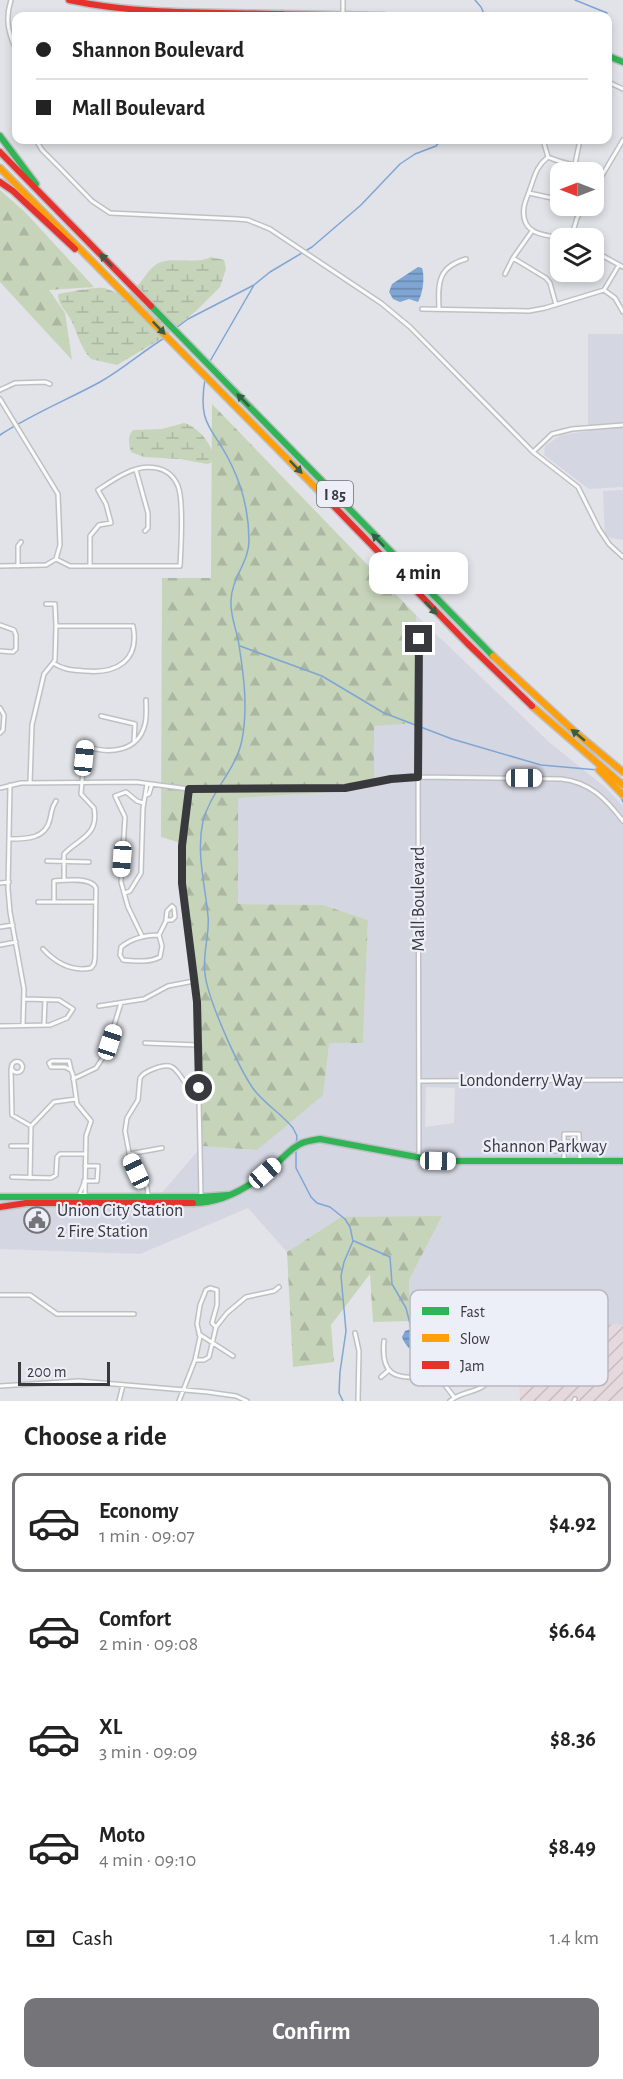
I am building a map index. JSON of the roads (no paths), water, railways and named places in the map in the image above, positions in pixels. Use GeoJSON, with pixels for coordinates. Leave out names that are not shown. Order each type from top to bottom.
{"type":"FeatureCollection","features":[{"type":"Feature","properties":{"kind":"main road"},"geometry":{"type":"LineString","coordinates":[[69,0],[101,7],[128,9],[236,12]]}},
{"type":"Feature","properties":{"kind":"main road"},"geometry":{"type":"LineString","coordinates":[[0,136],[55,208]]}},
{"type":"Feature","properties":{"kind":"main road","name":"I 85"},"geometry":{"type":"LineString","coordinates":[[0,152],[498,661],[575,732],[623,772]]}},
{"type":"Feature","properties":{"kind":"main road","name":"I 85"},"geometry":{"type":"LineString","coordinates":[[0,168],[300,471],[447,625],[524,700],[623,785]]}},
{"type":"Feature","properties":{"kind":"main road"},"geometry":{"type":"LineString","coordinates":[[0,182],[13,191],[117,287]]}},
{"type":"Feature","properties":{"kind":"main road"},"geometry":{"type":"LineString","coordinates":[[582,752],[623,795]]}},
{"type":"Feature","properties":{"kind":"main road","name":"Shannon Parkway"},"geometry":{"type":"LineString","coordinates":[[0,1197],[217,1201],[253,1183],[296,1146],[312,1140],[328,1140],[419,1159],[464,1162],[623,1161]]}},
{"type":"Feature","properties":{"kind":"main road","name":"Shannon Parkway"},"geometry":{"type":"LineString","coordinates":[[0,1206],[26,1203],[149,1200]]}},
{"type":"Feature","properties":{"kind":"street"},"geometry":{"type":"LineString","coordinates":[[11,0],[7,14],[8,30],[12,40]]}},
{"type":"Feature","properties":{"kind":"street"},"geometry":{"type":"LineString","coordinates":[[604,172],[623,140]]}},
{"type":"Feature","properties":{"kind":"street"},"geometry":{"type":"LineString","coordinates":[[38,144],[92,201],[110,213],[248,220],[270,229],[381,303],[410,327],[533,452],[578,487],[599,529],[609,544],[623,557]]}},
{"type":"Feature","properties":{"kind":"street"},"geometry":{"type":"LineString","coordinates":[[544,144],[548,157]]}},
{"type":"Feature","properties":{"kind":"street"},"geometry":{"type":"LineString","coordinates":[[574,162],[579,144]]}},
{"type":"Feature","properties":{"kind":"street"},"geometry":{"type":"LineString","coordinates":[[548,157],[560,162]]}},
{"type":"Feature","properties":{"kind":"street"},"geometry":{"type":"LineString","coordinates":[[548,157],[536,168],[524,206],[524,219],[532,231],[540,236],[550,237]]}},
{"type":"Feature","properties":{"kind":"street"},"geometry":{"type":"LineString","coordinates":[[529,193],[550,198]]}},
{"type":"Feature","properties":{"kind":"street"},"geometry":{"type":"LineString","coordinates":[[505,274],[532,231]]}},
{"type":"Feature","properties":{"kind":"street"},"geometry":{"type":"LineString","coordinates":[[422,309],[529,311],[556,305],[604,290],[621,266],[604,256]]}},
{"type":"Feature","properties":{"kind":"street"},"geometry":{"type":"LineString","coordinates":[[513,258],[546,278],[550,283],[556,305]]}},
{"type":"Feature","properties":{"kind":"street"},"geometry":{"type":"LineString","coordinates":[[439,309],[440,278],[450,265],[466,259]]}},
{"type":"Feature","properties":{"kind":"street"},"geometry":{"type":"LineString","coordinates":[[604,290],[615,298],[623,312]]}},
{"type":"Feature","properties":{"kind":"street"},"geometry":{"type":"LineString","coordinates":[[0,390],[15,383],[45,382],[50,384]]}},
{"type":"Feature","properties":{"kind":"street"},"geometry":{"type":"LineString","coordinates":[[0,399],[58,494],[60,545],[56,559],[46,566],[0,566]]}},
{"type":"Feature","properties":{"kind":"street"},"geometry":{"type":"LineString","coordinates":[[533,452],[552,434],[572,429],[623,425]]}},
{"type":"Feature","properties":{"kind":"street"},"geometry":{"type":"LineString","coordinates":[[56,559],[70,566],[180,566],[180,497],[177,484],[168,472],[158,467],[136,469],[98,490],[106,504],[111,523],[97,527],[90,536],[90,565]]}},
{"type":"Feature","properties":{"kind":"street"},"geometry":{"type":"LineString","coordinates":[[136,469],[148,513],[148,528],[145,531]]}},
{"type":"Feature","properties":{"kind":"street"},"geometry":{"type":"LineString","coordinates":[[18,566],[18,546],[21,542]]}},
{"type":"Feature","properties":{"kind":"street"},"geometry":{"type":"LineString","coordinates":[[30,783],[32,725],[44,674],[55,660],[55,604],[46,604]]}},
{"type":"Feature","properties":{"kind":"street"},"geometry":{"type":"LineString","coordinates":[[0,625],[14,630],[16,640],[16,649],[13,652],[0,651]]}},
{"type":"Feature","properties":{"kind":"street"},"geometry":{"type":"LineString","coordinates":[[53,663],[70,670],[93,672],[115,669],[126,660],[134,639],[133,626],[56,626]]}},
{"type":"Feature","properties":{"kind":"street","name":"Mall Boulevard"},"geometry":{"type":"LineString","coordinates":[[419,639],[419,1159]]}},
{"type":"Feature","properties":{"kind":"street"},"geometry":{"type":"LineString","coordinates":[[64,880],[64,854],[86,838],[95,822],[94,808],[81,794],[85,746],[112,751],[133,744],[144,729],[146,700]]}},
{"type":"Feature","properties":{"kind":"street"},"geometry":{"type":"LineString","coordinates":[[0,708],[4,715],[3,729],[0,733]]}},
{"type":"Feature","properties":{"kind":"street"},"geometry":{"type":"LineString","coordinates":[[101,716],[135,724],[133,744]]}},
{"type":"Feature","properties":{"kind":"street"},"geometry":{"type":"LineString","coordinates":[[0,788],[30,783],[81,783],[152,784],[189,789],[345,788],[391,779],[418,777],[561,779],[575,781],[600,794],[623,821]]}},
{"type":"Feature","properties":{"kind":"street"},"geometry":{"type":"LineString","coordinates":[[125,893],[130,891],[141,873],[144,799],[147,784]]}},
{"type":"Feature","properties":{"kind":"street"},"geometry":{"type":"LineString","coordinates":[[142,936],[128,907],[121,882],[125,817],[115,796],[126,792],[137,801],[144,799],[149,794],[152,784]]}},
{"type":"Feature","properties":{"kind":"street"},"geometry":{"type":"LineString","coordinates":[[10,785],[9,882],[24,999],[23,1025]]}},
{"type":"Feature","properties":{"kind":"street"},"geometry":{"type":"LineString","coordinates":[[189,789],[182,846],[182,883],[198,1016],[201,1200]]}},
{"type":"Feature","properties":{"kind":"street"},"geometry":{"type":"LineString","coordinates":[[10,839],[28,839],[41,834],[48,826],[51,808],[56,801]]}},
{"type":"Feature","properties":{"kind":"street"},"geometry":{"type":"LineString","coordinates":[[47,861],[89,862]]}},
{"type":"Feature","properties":{"kind":"street"},"geometry":{"type":"LineString","coordinates":[[43,949],[62,964],[82,970],[91,968],[94,964],[96,888],[91,881],[54,881],[54,902]]}},
{"type":"Feature","properties":{"kind":"street"},"geometry":{"type":"LineString","coordinates":[[0,883],[9,882]]}},
{"type":"Feature","properties":{"kind":"street"},"geometry":{"type":"LineString","coordinates":[[38,902],[95,902]]}},
{"type":"Feature","properties":{"kind":"street"},"geometry":{"type":"LineString","coordinates":[[159,935],[142,936],[121,947],[120,955],[123,960],[152,961],[160,957],[162,946],[159,935],[166,924],[166,921],[168,908],[172,906],[175,917],[166,921]]}},
{"type":"Feature","properties":{"kind":"street"},"geometry":{"type":"LineString","coordinates":[[0,927],[13,925]]}},
{"type":"Feature","properties":{"kind":"street"},"geometry":{"type":"LineString","coordinates":[[0,945],[16,942]]}},
{"type":"Feature","properties":{"kind":"street"},"geometry":{"type":"LineString","coordinates":[[99,1006],[144,999],[168,986],[194,981]]}},
{"type":"Feature","properties":{"kind":"street"},"geometry":{"type":"LineString","coordinates":[[0,1026],[60,1023],[73,1009],[63,1000],[24,999]]}},
{"type":"Feature","properties":{"kind":"street"},"geometry":{"type":"LineString","coordinates":[[44,1025],[45,1000]]}},
{"type":"Feature","properties":{"kind":"street"},"geometry":{"type":"LineString","coordinates":[[110,1042],[121,1003]]}},
{"type":"Feature","properties":{"kind":"street"},"geometry":{"type":"LineString","coordinates":[[145,1042],[198,1045]]}},
{"type":"Feature","properties":{"kind":"street"},"geometry":{"type":"LineString","coordinates":[[73,1079],[96,1068],[108,1050]]}},
{"type":"Feature","properties":{"kind":"street"},"geometry":{"type":"LineString","coordinates":[[71,1070],[65,1067],[51,1067],[49,1063],[52,1061],[71,1063],[79,1108],[91,1121],[86,1136],[84,1166],[84,1181],[97,1181],[98,1166],[84,1166]]}},
{"type":"Feature","properties":{"kind":"street"},"geometry":{"type":"LineString","coordinates":[[149,1200],[147,1187],[136,1171],[129,1154],[126,1124],[138,1100],[138,1082],[143,1073],[170,1066],[175,1069],[188,1087],[199,1088]]}},
{"type":"Feature","properties":{"kind":"street"},"geometry":{"type":"LineString","coordinates":[[11,1069],[12,1115],[31,1126]]}},
{"type":"Feature","properties":{"kind":"street","name":"Londonderry Way"},"geometry":{"type":"LineString","coordinates":[[419,1081],[623,1080]]}},
{"type":"Feature","properties":{"kind":"street"},"geometry":{"type":"LineString","coordinates":[[30,1178],[31,1126],[54,1102],[76,1099]]}},
{"type":"Feature","properties":{"kind":"street"},"geometry":{"type":"LineString","coordinates":[[564,1161],[564,1134],[579,1134],[580,1161]]}},
{"type":"Feature","properties":{"kind":"street"},"geometry":{"type":"LineString","coordinates":[[564,1144],[589,1146],[589,1151],[554,1151],[554,1146],[564,1144]]}},
{"type":"Feature","properties":{"kind":"street"},"geometry":{"type":"LineString","coordinates":[[11,1146],[30,1146]]}},
{"type":"Feature","properties":{"kind":"street"},"geometry":{"type":"LineString","coordinates":[[129,1154],[162,1148]]}},
{"type":"Feature","properties":{"kind":"street"},"geometry":{"type":"LineString","coordinates":[[12,1177],[54,1177],[57,1173],[57,1157],[60,1154],[85,1154]]}},
{"type":"Feature","properties":{"kind":"street"},"geometry":{"type":"LineString","coordinates":[[195,1360],[204,1360],[209,1357],[216,1327],[227,1313],[246,1297],[274,1291],[279,1287]]}},
{"type":"Feature","properties":{"kind":"street"},"geometry":{"type":"LineString","coordinates":[[179,1401],[195,1360],[199,1334],[196,1324],[203,1295],[208,1288],[217,1290],[213,1323],[216,1327]]}},
{"type":"Feature","properties":{"kind":"street"},"geometry":{"type":"LineString","coordinates":[[0,1297],[30,1296],[57,1314],[134,1314]]}},
{"type":"Feature","properties":{"kind":"street"},"geometry":{"type":"LineString","coordinates":[[355,1333],[359,1351],[358,1401]]}},
{"type":"Feature","properties":{"kind":"street"},"geometry":{"type":"LineString","coordinates":[[199,1334],[233,1356]]}},
{"type":"Feature","properties":{"kind":"street"},"geometry":{"type":"LineString","coordinates":[[384,1341],[384,1357],[389,1370],[395,1376],[410,1377]]}},
{"type":"Feature","properties":{"kind":"street"},"geometry":{"type":"LineString","coordinates":[[381,1377],[389,1370]]}},
{"type":"Feature","properties":{"kind":"street"},"geometry":{"type":"LineString","coordinates":[[0,1386],[79,1381],[222,1394],[247,1401]]}},
{"type":"Feature","properties":{"kind":"street"},"geometry":{"type":"LineString","coordinates":[[119,1401],[123,1385]]}},
{"type":"Feature","properties":{"kind":"street"},"geometry":{"type":"LineString","coordinates":[[446,1386],[455,1397]]}},
{"type":"Feature","properties":{"kind":"street"},"geometry":{"type":"LineString","coordinates":[[450,1401],[484,1386]]}},
{"type":"Feature","properties":{"kind":"water"},"geometry":{"type":"Polygon","coordinates":[[[418,267],[422,268],[423,280],[418,302],[409,299],[400,302],[393,299],[389,292],[392,284],[418,267]]]}},
{"type":"Feature","properties":{"kind":"water"},"geometry":{"type":"Polygon","coordinates":[[[410,1329],[410,1349],[402,1337],[405,1331],[410,1329]]]}},
{"type":"Feature","properties":{"kind":"waterway"},"geometry":{"type":"LineString","coordinates":[[475,0],[483,12]]}},
{"type":"Feature","properties":{"kind":"waterway"},"geometry":{"type":"LineString","coordinates":[[575,0],[605,12]]}},
{"type":"Feature","properties":{"kind":"waterway"},"geometry":{"type":"LineString","coordinates":[[176,328],[188,319],[254,285],[270,272],[312,247],[361,205],[400,164],[438,144]]}},
{"type":"Feature","properties":{"kind":"waterway"},"geometry":{"type":"LineString","coordinates":[[209,363],[254,285]]}},
{"type":"Feature","properties":{"kind":"waterway"},"geometry":{"type":"LineString","coordinates":[[0,435],[100,382],[166,337]]}},
{"type":"Feature","properties":{"kind":"waterway"},"geometry":{"type":"LineString","coordinates":[[205,379],[203,395],[205,418],[232,466],[245,502],[249,531],[248,549],[234,585],[231,601],[244,681],[245,716],[242,740],[239,751],[207,810],[201,833],[200,845],[208,923],[204,959],[205,974],[217,1015],[246,1077],[256,1093],[293,1128],[297,1136],[296,1145]]}},
{"type":"Feature","properties":{"kind":"waterway"},"geometry":{"type":"LineString","coordinates":[[240,646],[322,676],[384,713],[452,739],[541,765],[598,770]]}},
{"type":"Feature","properties":{"kind":"waterway"},"geometry":{"type":"LineString","coordinates":[[620,795],[623,802]]}},
{"type":"Feature","properties":{"kind":"waterway"},"geometry":{"type":"LineString","coordinates":[[296,1150],[296,1168],[311,1197],[317,1203],[330,1207],[345,1219],[350,1227],[353,1241],[341,1276],[346,1331],[339,1393],[343,1401]]}},
{"type":"Feature","properties":{"kind":"waterway"},"geometry":{"type":"LineString","coordinates":[[354,1241],[390,1257],[392,1284],[406,1308],[410,1324]]}},
{"type":"Feature","properties":{"kind":"place","name":"Union City Station 2 Fire Station"},"geometry":{"type":"Point","coordinates":[37,1220]}}]}
